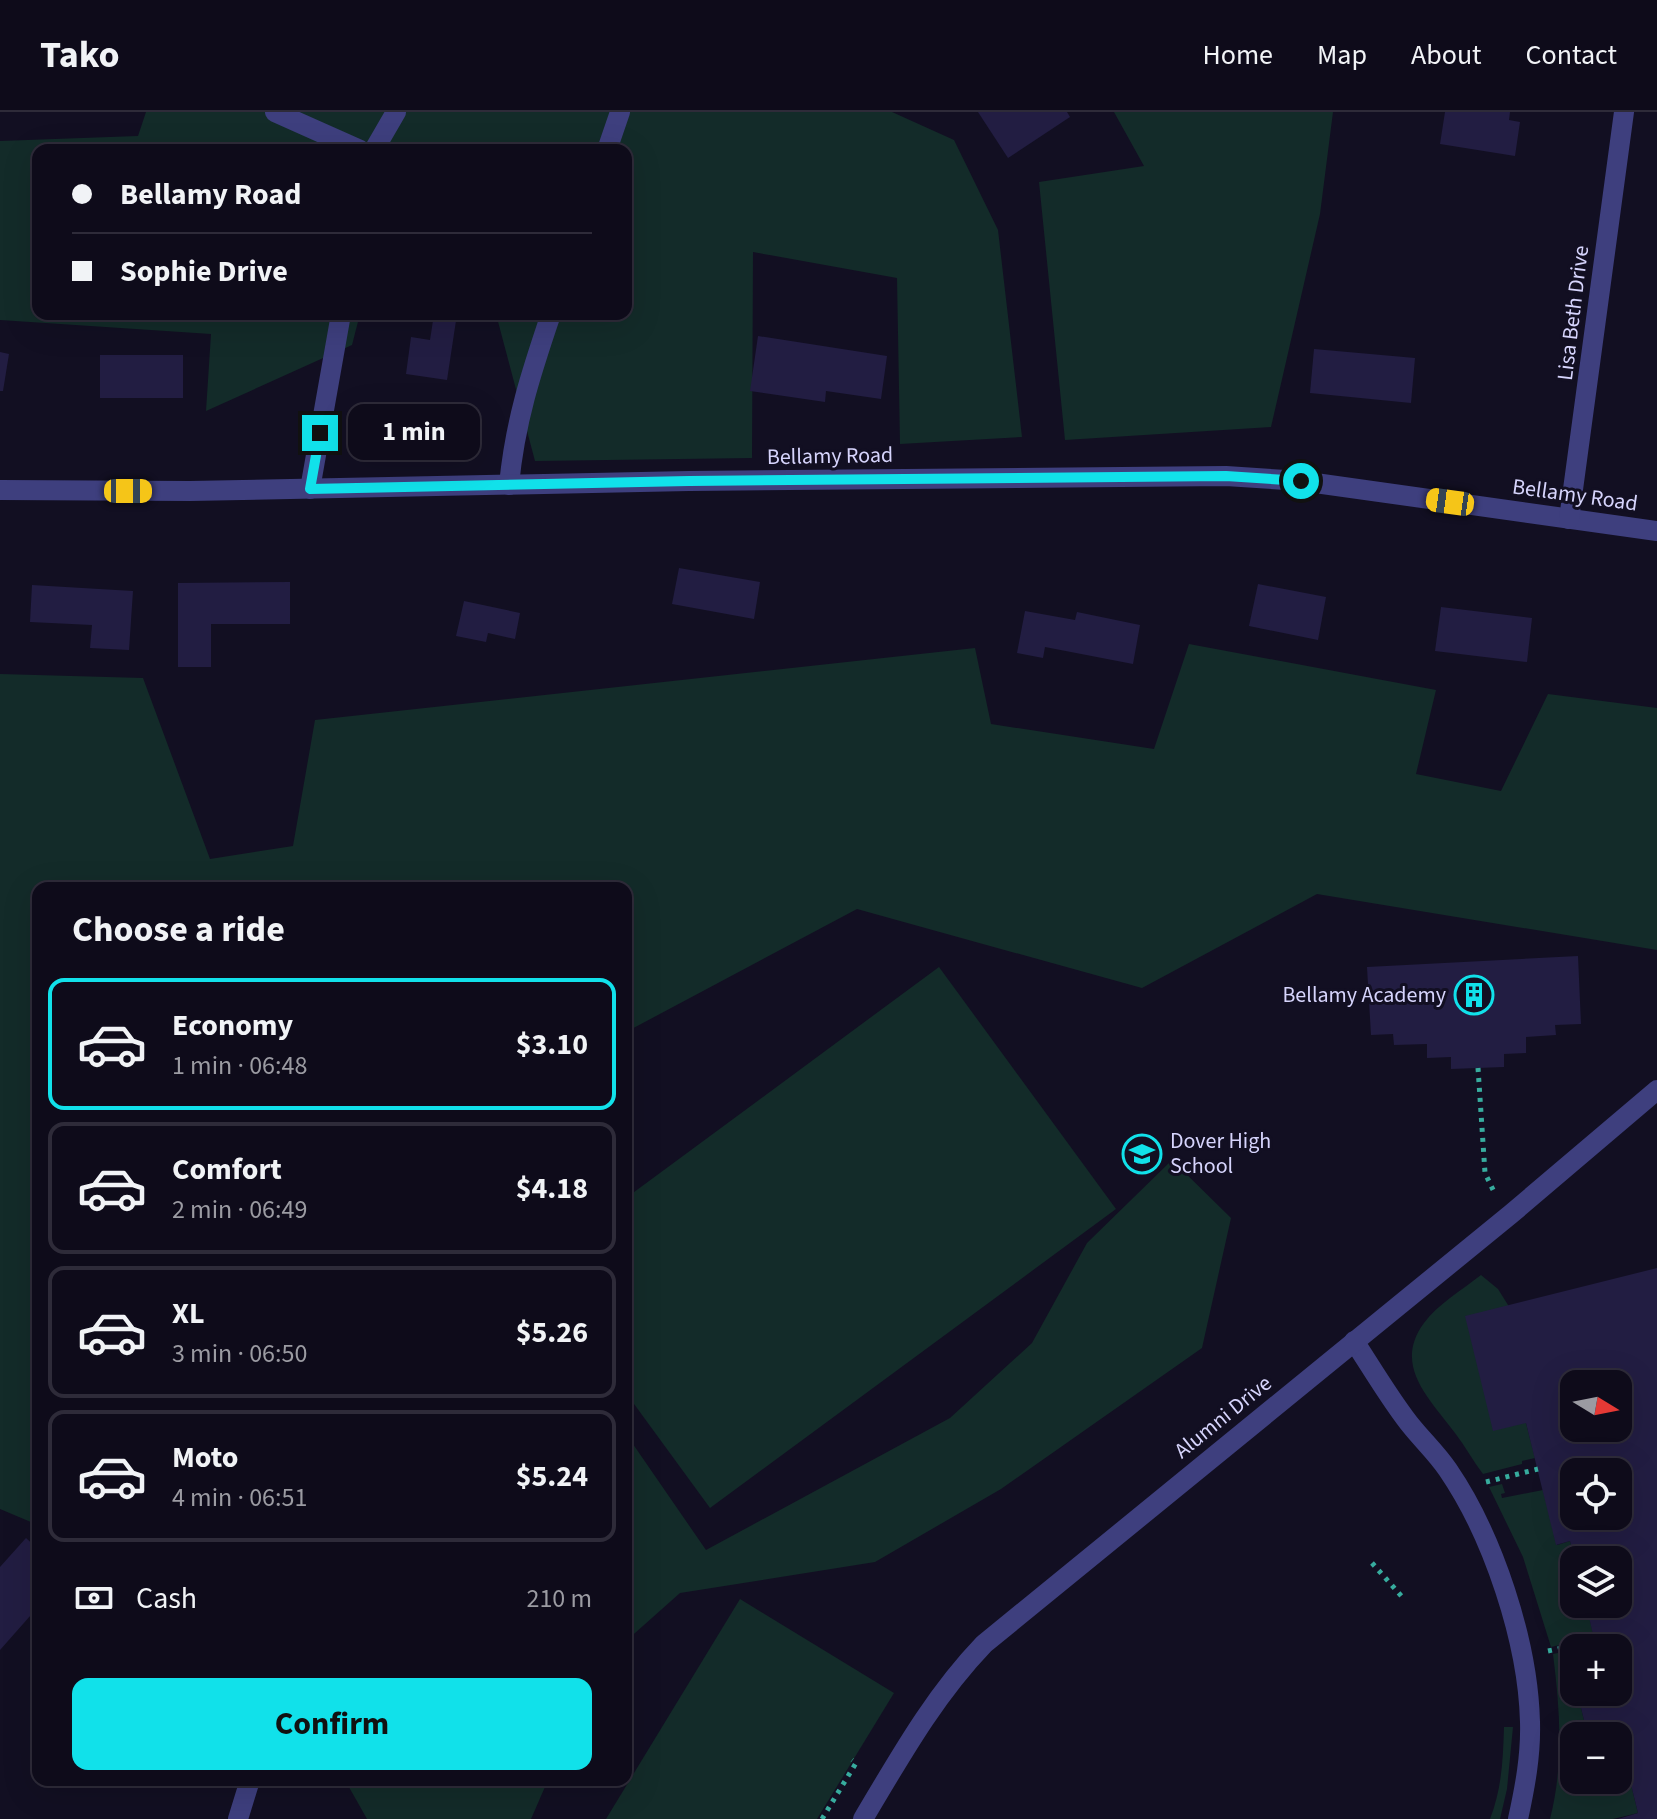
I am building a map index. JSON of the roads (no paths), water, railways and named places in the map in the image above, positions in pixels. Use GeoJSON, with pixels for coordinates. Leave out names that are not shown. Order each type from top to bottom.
{"type":"FeatureCollection","features":[{"type":"Feature","properties":{"kind":"street"},"geometry":{"type":"LineString","coordinates":[[275,112],[347,144]]}},
{"type":"Feature","properties":{"kind":"street"},"geometry":{"type":"LineString","coordinates":[[377,144],[396,112]]}},
{"type":"Feature","properties":{"kind":"street"},"geometry":{"type":"LineString","coordinates":[[609,144],[620,112]]}},
{"type":"Feature","properties":{"kind":"street","name":"Lisa Beth Drive"},"geometry":{"type":"LineString","coordinates":[[1569,519],[1624,112]]}},
{"type":"Feature","properties":{"kind":"street"},"geometry":{"type":"LineString","coordinates":[[310,489],[340,320]]}},
{"type":"Feature","properties":{"kind":"street"},"geometry":{"type":"LineString","coordinates":[[509,485],[513,439],[526,387],[549,320]]}},
{"type":"Feature","properties":{"kind":"street","name":"Bellamy Road"},"geometry":{"type":"LineString","coordinates":[[0,490],[66,492],[1226,476],[1301,481],[1657,531]]}},
{"type":"Feature","properties":{"kind":"street","name":"Alumni Drive"},"geometry":{"type":"LineString","coordinates":[[863,1819],[925,1715],[960,1668],[984,1644],[1657,1090]]}},
{"type":"Feature","properties":{"kind":"street"},"geometry":{"type":"LineString","coordinates":[[1354,1341],[1405,1418],[1447,1469],[1488,1548],[1508,1604],[1524,1666],[1530,1722],[1527,1776],[1518,1819]]}},
{"type":"Feature","properties":{"kind":"street"},"geometry":{"type":"LineString","coordinates":[[238,1819],[248,1786]]}},
{"type":"Feature","properties":{"kind":"place","name":"Bellamy Academy"},"geometry":{"type":"Point","coordinates":[1474,995]}},
{"type":"Feature","properties":{"kind":"place","name":"Dover High School"},"geometry":{"type":"Point","coordinates":[1142,1154]}}]}
